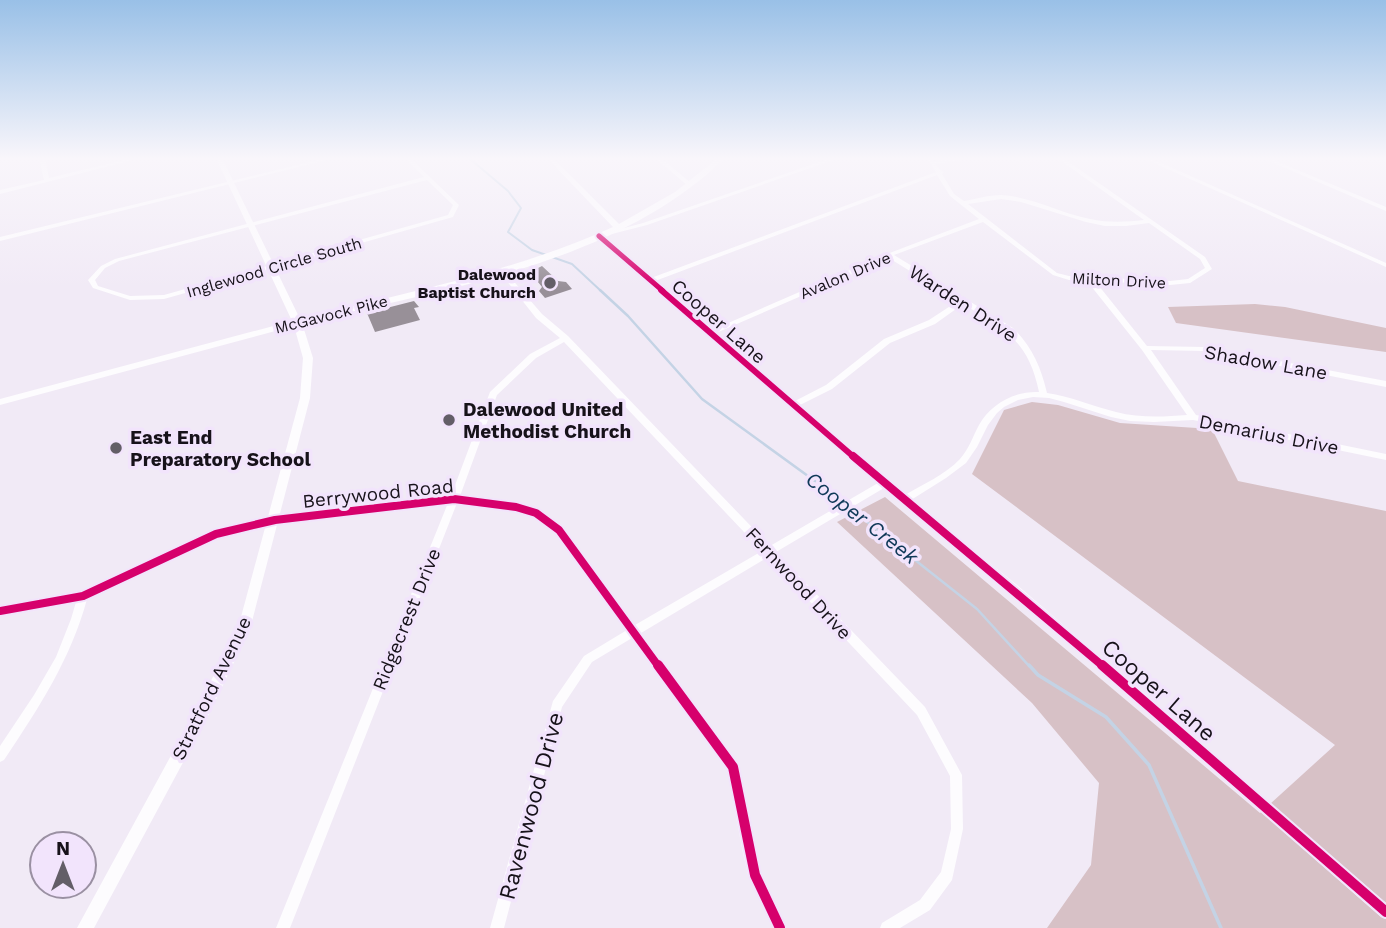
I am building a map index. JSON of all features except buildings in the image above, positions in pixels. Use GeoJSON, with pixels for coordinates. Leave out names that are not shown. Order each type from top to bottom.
{"type":"FeatureCollection","features":[{"type":"Feature","properties":{"kind":"street"},"geometry":{"type":"LineString","coordinates":[[0,239],[155,201]]}},
{"type":"Feature","properties":{"kind":"street","name":"Stratford Avenue"},"geometry":{"type":"LineString","coordinates":[[85,928],[232,654],[253,599],[275,520],[309,372],[308,358],[297,322],[241,201]]}},
{"type":"Feature","properties":{"kind":"street"},"geometry":{"type":"LineString","coordinates":[[253,225],[341,201]]}},
{"type":"Feature","properties":{"kind":"street","name":"Inglewood Circle South"},"geometry":{"type":"LineString","coordinates":[[253,225],[117,260],[103,267],[92,280],[95,287],[106,293],[146,298],[188,292],[451,216],[456,208],[450,201]]}},
{"type":"Feature","properties":{"kind":"street"},"geometry":{"type":"LineString","coordinates":[[594,201],[621,228],[645,224],[709,201]]}},
{"type":"Feature","properties":{"kind":"street","name":"McGavock Pike"},"geometry":{"type":"LineString","coordinates":[[0,402],[500,270],[621,228],[663,201]]}},
{"type":"Feature","properties":{"kind":"street"},"geometry":{"type":"LineString","coordinates":[[649,281],[862,201]]}},
{"type":"Feature","properties":{"kind":"street","name":"Milton Drive"},"geometry":{"type":"LineString","coordinates":[[961,201],[982,220],[1055,274],[1090,280],[1170,283],[1190,281],[1209,269],[1203,258],[1121,201]]}},
{"type":"Feature","properties":{"kind":"street"},"geometry":{"type":"LineString","coordinates":[[964,203],[974,201]]}},
{"type":"Feature","properties":{"kind":"street"},"geometry":{"type":"LineString","coordinates":[[1015,201],[1091,224],[1126,226],[1149,221]]}},
{"type":"Feature","properties":{"kind":"street"},"geometry":{"type":"LineString","coordinates":[[1243,201],[1386,265]]}},
{"type":"Feature","properties":{"kind":"street"},"geometry":{"type":"LineString","coordinates":[[1368,201],[1386,209]]}},
{"type":"Feature","properties":{"kind":"street"},"geometry":{"type":"LineString","coordinates":[[633,220],[645,224]]}},
{"type":"Feature","properties":{"kind":"street","name":"Avalon Drive"},"geometry":{"type":"LineString","coordinates":[[710,333],[889,256],[982,220]]}},
{"type":"Feature","properties":{"kind":"street","name":"Cooper Lane"},"geometry":{"type":"LineString","coordinates":[[599,236],[884,483],[1013,588],[1386,912]]}},
{"type":"Feature","properties":{"kind":"street","name":"Warden Drive"},"geometry":{"type":"LineString","coordinates":[[889,256],[1025,343],[1035,358],[1044,395]]}},
{"type":"Feature","properties":{"kind":"street","name":"Fernwood Drive"},"geometry":{"type":"LineString","coordinates":[[500,270],[539,316],[565,338],[921,711],[956,775],[957,829],[947,874],[925,905],[887,928]]}},
{"type":"Feature","properties":{"kind":"street"},"geometry":{"type":"LineString","coordinates":[[1090,280],[1145,348],[1193,417]]}},
{"type":"Feature","properties":{"kind":"street"},"geometry":{"type":"LineString","coordinates":[[794,405],[829,387],[887,341],[932,322],[963,301]]}},
{"type":"Feature","properties":{"kind":"street","name":"Ridgecrest Drive"},"geometry":{"type":"LineString","coordinates":[[283,928],[454,499],[493,394],[533,356],[565,338]]}},
{"type":"Feature","properties":{"kind":"street","name":"Shadow Lane"},"geometry":{"type":"LineString","coordinates":[[1145,348],[1204,349],[1386,384]]}},
{"type":"Feature","properties":{"kind":"street","name":"Demarius Drive"},"geometry":{"type":"LineString","coordinates":[[905,499],[962,461],[984,420],[999,407],[1013,398],[1044,395],[1127,418],[1161,420],[1193,417],[1386,457]]}},
{"type":"Feature","properties":{"kind":"street","name":"Ravenwood Drive"},"geometry":{"type":"LineString","coordinates":[[498,928],[557,705],[588,659],[884,483]]}},
{"type":"Feature","properties":{"kind":"street","name":"Berrywood Road"},"geometry":{"type":"LineString","coordinates":[[0,611],[83,596],[216,534],[275,520],[454,499],[516,507],[536,513],[559,530],[733,767],[752,864],[780,928]]}},
{"type":"Feature","properties":{"kind":"street"},"geometry":{"type":"LineString","coordinates":[[0,756],[55,674],[75,630],[83,596]]}},
{"type":"Feature","properties":{"kind":"shaded area"},"geometry":{"type":"Polygon","coordinates":[[[1255,304],[1285,307],[1386,328],[1386,352],[1176,323],[1168,307],[1255,304]]]}},
{"type":"Feature","properties":{"kind":"shaded area"},"geometry":{"type":"Polygon","coordinates":[[[1032,402],[1058,405],[1120,423],[1212,429],[1238,481],[1386,511],[1386,928],[1047,928],[1091,865],[1099,783],[1032,703],[837,522],[885,497],[1260,813],[1335,745],[972,474],[1004,410],[1032,402]]]}},
{"type":"Feature","properties":{"kind":"waterway","name":"Cooper Creek"},"geometry":{"type":"LineString","coordinates":[[516,201],[521,208],[508,232],[532,250],[572,264],[601,291]]}},
{"type":"Feature","properties":{"kind":"waterway","name":"Cooper Creek"},"geometry":{"type":"LineString","coordinates":[[600,290],[628,316],[702,399],[819,484],[977,609],[1030,667]]}},
{"type":"Feature","properties":{"kind":"waterway","name":"Cooper Creek"},"geometry":{"type":"LineString","coordinates":[[1029,665],[1038,675],[1106,717],[1149,765],[1221,928]]}},
{"type":"Feature","properties":{"kind":"cycle path"},"geometry":{"type":"LineString","coordinates":[[599,236],[884,483],[1013,588],[1386,912]]}},
{"type":"Feature","properties":{"kind":"cycle path"},"geometry":{"type":"LineString","coordinates":[[0,611],[83,596],[216,534],[275,520],[454,499],[516,507],[536,513],[559,530],[733,767],[755,875],[780,928]]}},
{"type":"Feature","properties":{"kind":"place","name":"Dalewood Baptist Church"},"geometry":{"type":"Point","coordinates":[550,283]}},
{"type":"Feature","properties":{"kind":"place","name":"Dalewood United Methodist Church"},"geometry":{"type":"Point","coordinates":[449,420]}},
{"type":"Feature","properties":{"kind":"place","name":"East End Preparatory School"},"geometry":{"type":"Point","coordinates":[116,448]}}]}
